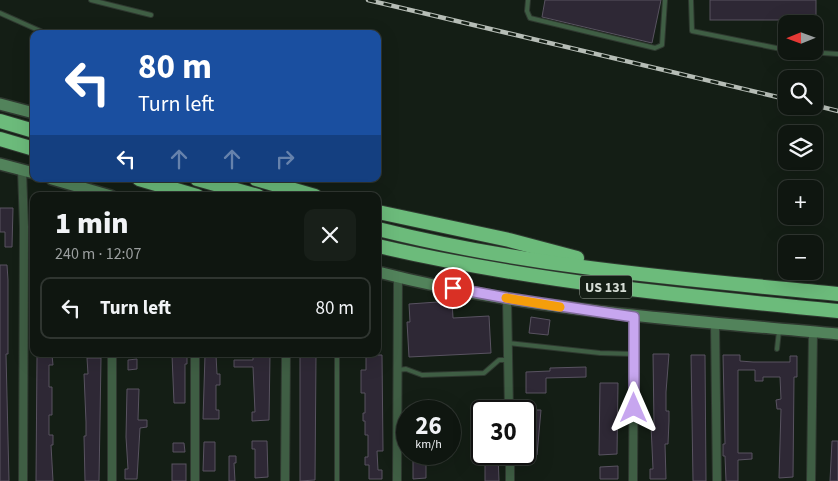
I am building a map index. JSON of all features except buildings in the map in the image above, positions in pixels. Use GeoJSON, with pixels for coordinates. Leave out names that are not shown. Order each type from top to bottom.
{"type":"FeatureCollection","features":[{"type":"Feature","properties":{"kind":"highway"},"geometry":{"type":"LineString","coordinates":[[0,121],[30,129]]}},
{"type":"Feature","properties":{"kind":"highway"},"geometry":{"type":"LineString","coordinates":[[0,139],[30,148]]}},
{"type":"Feature","properties":{"kind":"highway"},"geometry":{"type":"LineString","coordinates":[[150,182],[184,192]]}},
{"type":"Feature","properties":{"kind":"highway"},"geometry":{"type":"LineString","coordinates":[[208,182],[244,192]]}},
{"type":"Feature","properties":{"kind":"highway"},"geometry":{"type":"LineString","coordinates":[[266,182],[301,192]]}},
{"type":"Feature","properties":{"kind":"highway"},"geometry":{"type":"LineString","coordinates":[[381,213],[509,240],[636,273]]}},
{"type":"Feature","properties":{"kind":"highway","name":"US 131"},"geometry":{"type":"LineString","coordinates":[[381,230],[519,257],[636,273],[838,294]]}},
{"type":"Feature","properties":{"kind":"highway","name":"US 131"},"geometry":{"type":"LineString","coordinates":[[381,247],[482,268],[556,280],[684,296],[838,311]]}},
{"type":"Feature","properties":{"kind":"street"},"geometry":{"type":"LineString","coordinates":[[0,104],[30,112]]}},
{"type":"Feature","properties":{"kind":"street"},"geometry":{"type":"LineString","coordinates":[[0,164],[30,172]]}},
{"type":"Feature","properties":{"kind":"street"},"geometry":{"type":"LineString","coordinates":[[22,170],[24,227],[23,481]]}},
{"type":"Feature","properties":{"kind":"street"},"geometry":{"type":"LineString","coordinates":[[62,182],[97,192]]}},
{"type":"Feature","properties":{"kind":"street"},"geometry":{"type":"LineString","coordinates":[[381,273],[507,298],[634,317],[838,334]]}},
{"type":"Feature","properties":{"kind":"street"},"geometry":{"type":"LineString","coordinates":[[397,481],[398,277]]}},
{"type":"Feature","properties":{"kind":"street"},"geometry":{"type":"LineString","coordinates":[[507,298],[509,400]]}},
{"type":"Feature","properties":{"kind":"street"},"geometry":{"type":"LineString","coordinates":[[634,317],[634,481]]}},
{"type":"Feature","properties":{"kind":"street"},"geometry":{"type":"LineString","coordinates":[[716,324],[717,481]]}},
{"type":"Feature","properties":{"kind":"street"},"geometry":{"type":"LineString","coordinates":[[811,481],[813,332]]}},
{"type":"Feature","properties":{"kind":"street"},"geometry":{"type":"LineString","coordinates":[[112,357],[112,481]]}},
{"type":"Feature","properties":{"kind":"street"},"geometry":{"type":"LineString","coordinates":[[195,357],[195,481]]}},
{"type":"Feature","properties":{"kind":"street"},"geometry":{"type":"LineString","coordinates":[[285,481],[286,357]]}},
{"type":"Feature","properties":{"kind":"street"},"geometry":{"type":"LineString","coordinates":[[510,465],[510,481]]}},
{"type":"Feature","properties":{"kind":"lane"},"geometry":{"type":"LineString","coordinates":[[91,0],[151,15]]}},
{"type":"Feature","properties":{"kind":"lane"},"geometry":{"type":"LineString","coordinates":[[528,0],[527,11],[530,18],[655,48],[662,45],[665,0]]}},
{"type":"Feature","properties":{"kind":"lane"},"geometry":{"type":"LineString","coordinates":[[691,0],[692,31],[778,48]]}},
{"type":"Feature","properties":{"kind":"lane"},"geometry":{"type":"LineString","coordinates":[[0,13],[38,30]]}},
{"type":"Feature","properties":{"kind":"lane"},"geometry":{"type":"LineString","coordinates":[[823,53],[838,54]]}},
{"type":"Feature","properties":{"kind":"lane"},"geometry":{"type":"LineString","coordinates":[[777,349],[779,329]]}},
{"type":"Feature","properties":{"kind":"lane"},"geometry":{"type":"LineString","coordinates":[[508,343],[600,353],[634,354]]}},
{"type":"Feature","properties":{"kind":"lane"},"geometry":{"type":"LineString","coordinates":[[337,357],[337,481]]}},
{"type":"Feature","properties":{"kind":"lane"},"geometry":{"type":"LineString","coordinates":[[398,370],[406,369],[422,375],[484,373],[499,360],[508,360]]}},
{"type":"Feature","properties":{"kind":"railway"},"geometry":{"type":"LineString","coordinates":[[368,0],[778,97]]}},
{"type":"Feature","properties":{"kind":"railway"},"geometry":{"type":"LineString","coordinates":[[823,107],[838,111]]}},
{"type":"Feature","properties":{"kind":"slow traffic"},"geometry":{"type":"LineString","coordinates":[[506,298],[560,307]]}},
{"type":"Feature","properties":{"kind":"route"},"geometry":{"type":"LineString","coordinates":[[453,288],[634,317],[634,408]]}}]}
